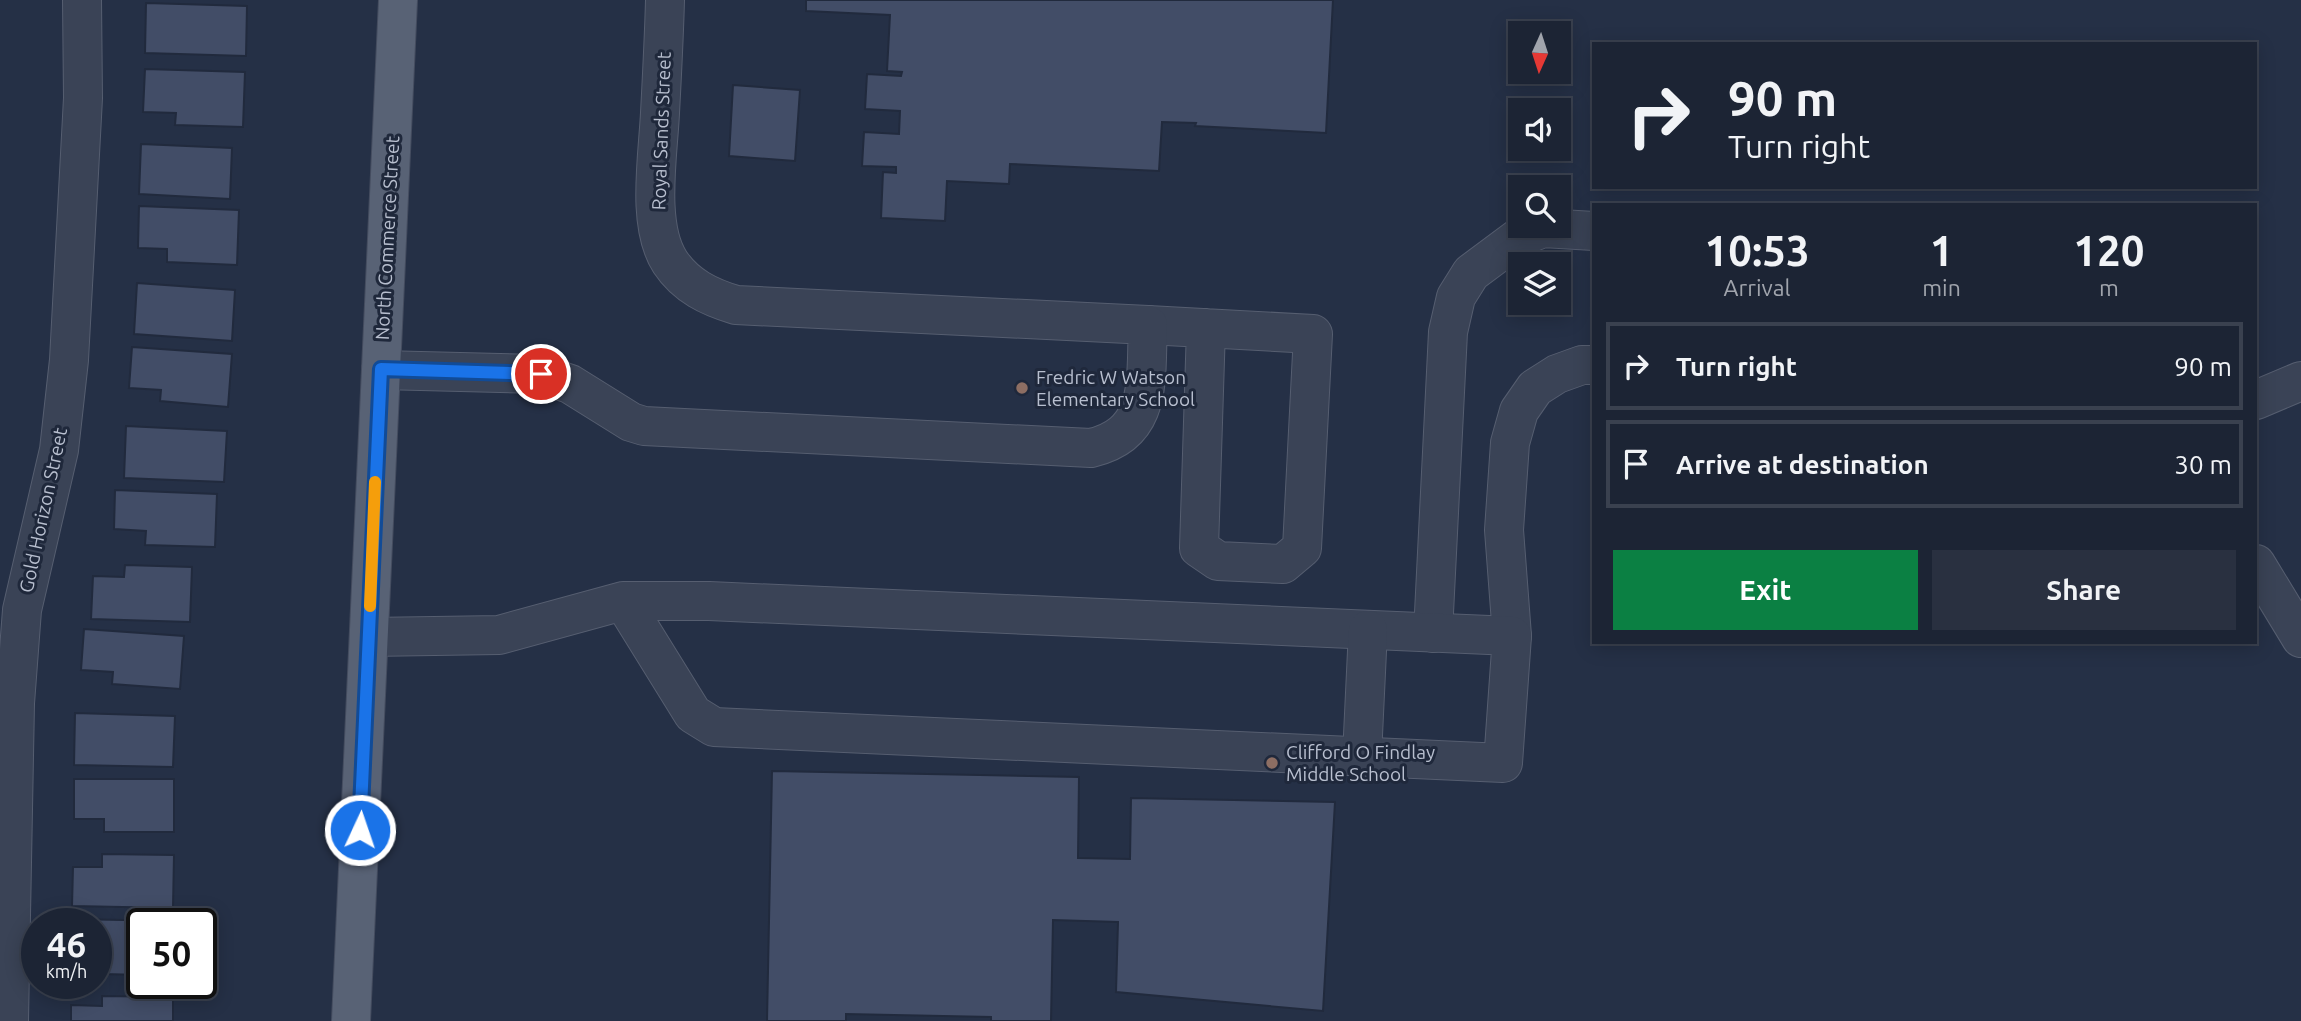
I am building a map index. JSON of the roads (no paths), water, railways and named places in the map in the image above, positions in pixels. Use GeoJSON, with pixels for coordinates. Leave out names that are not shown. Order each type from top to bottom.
{"type":"FeatureCollection","features":[{"type":"Feature","properties":{"kind":"main road","name":"North Commerce Street"},"geometry":{"type":"LineString","coordinates":[[351,1021],[398,0]]}},
{"type":"Feature","properties":{"kind":"street","name":"Gold Horizon Street"},"geometry":{"type":"LineString","coordinates":[[9,1021],[15,703],[22,610],[59,450],[69,360],[83,98],[82,0]]}},
{"type":"Feature","properties":{"kind":"street","name":"Royal Sands Street"},"geometry":{"type":"LineString","coordinates":[[665,0],[656,196],[659,233],[668,260],[685,281],[711,298],[736,305],[1148,325]]}},
{"type":"Feature","properties":{"kind":"street"},"geometry":{"type":"LineString","coordinates":[[1433,633],[1448,332],[1456,297],[1471,273],[1518,238],[1543,228],[1592,231]]}},
{"type":"Feature","properties":{"kind":"street"},"geometry":{"type":"LineString","coordinates":[[381,369],[541,374],[570,384],[631,422],[644,426],[1091,448],[1110,444],[1130,428],[1141,409],[1148,325],[1206,328],[1313,334],[1302,548],[1283,564],[1218,561],[1199,548],[1206,328]]}},
{"type":"Feature","properties":{"kind":"street"},"geometry":{"type":"LineString","coordinates":[[623,601],[694,714],[714,727],[1503,763],[1512,636],[1504,530],[1510,443],[1518,411],[1535,388],[1557,374],[1582,365],[1592,365]]}},
{"type":"Feature","properties":{"kind":"street"},"geometry":{"type":"LineString","coordinates":[[2257,400],[2301,382]]}},
{"type":"Feature","properties":{"kind":"street"},"geometry":{"type":"LineString","coordinates":[[2257,566],[2301,638]]}},
{"type":"Feature","properties":{"kind":"street"},"geometry":{"type":"LineString","coordinates":[[369,637],[499,635],[623,601],[723,601],[1512,636]]}},
{"type":"Feature","properties":{"kind":"street"},"geometry":{"type":"LineString","coordinates":[[1362,756],[1368,630]]}},
{"type":"Feature","properties":{"kind":"place","name":"Fredric W Watson Elementary School"},"geometry":{"type":"Point","coordinates":[1022,388]}},
{"type":"Feature","properties":{"kind":"place","name":"Clifford O Findlay Middle School"},"geometry":{"type":"Point","coordinates":[1272,763]}}]}
